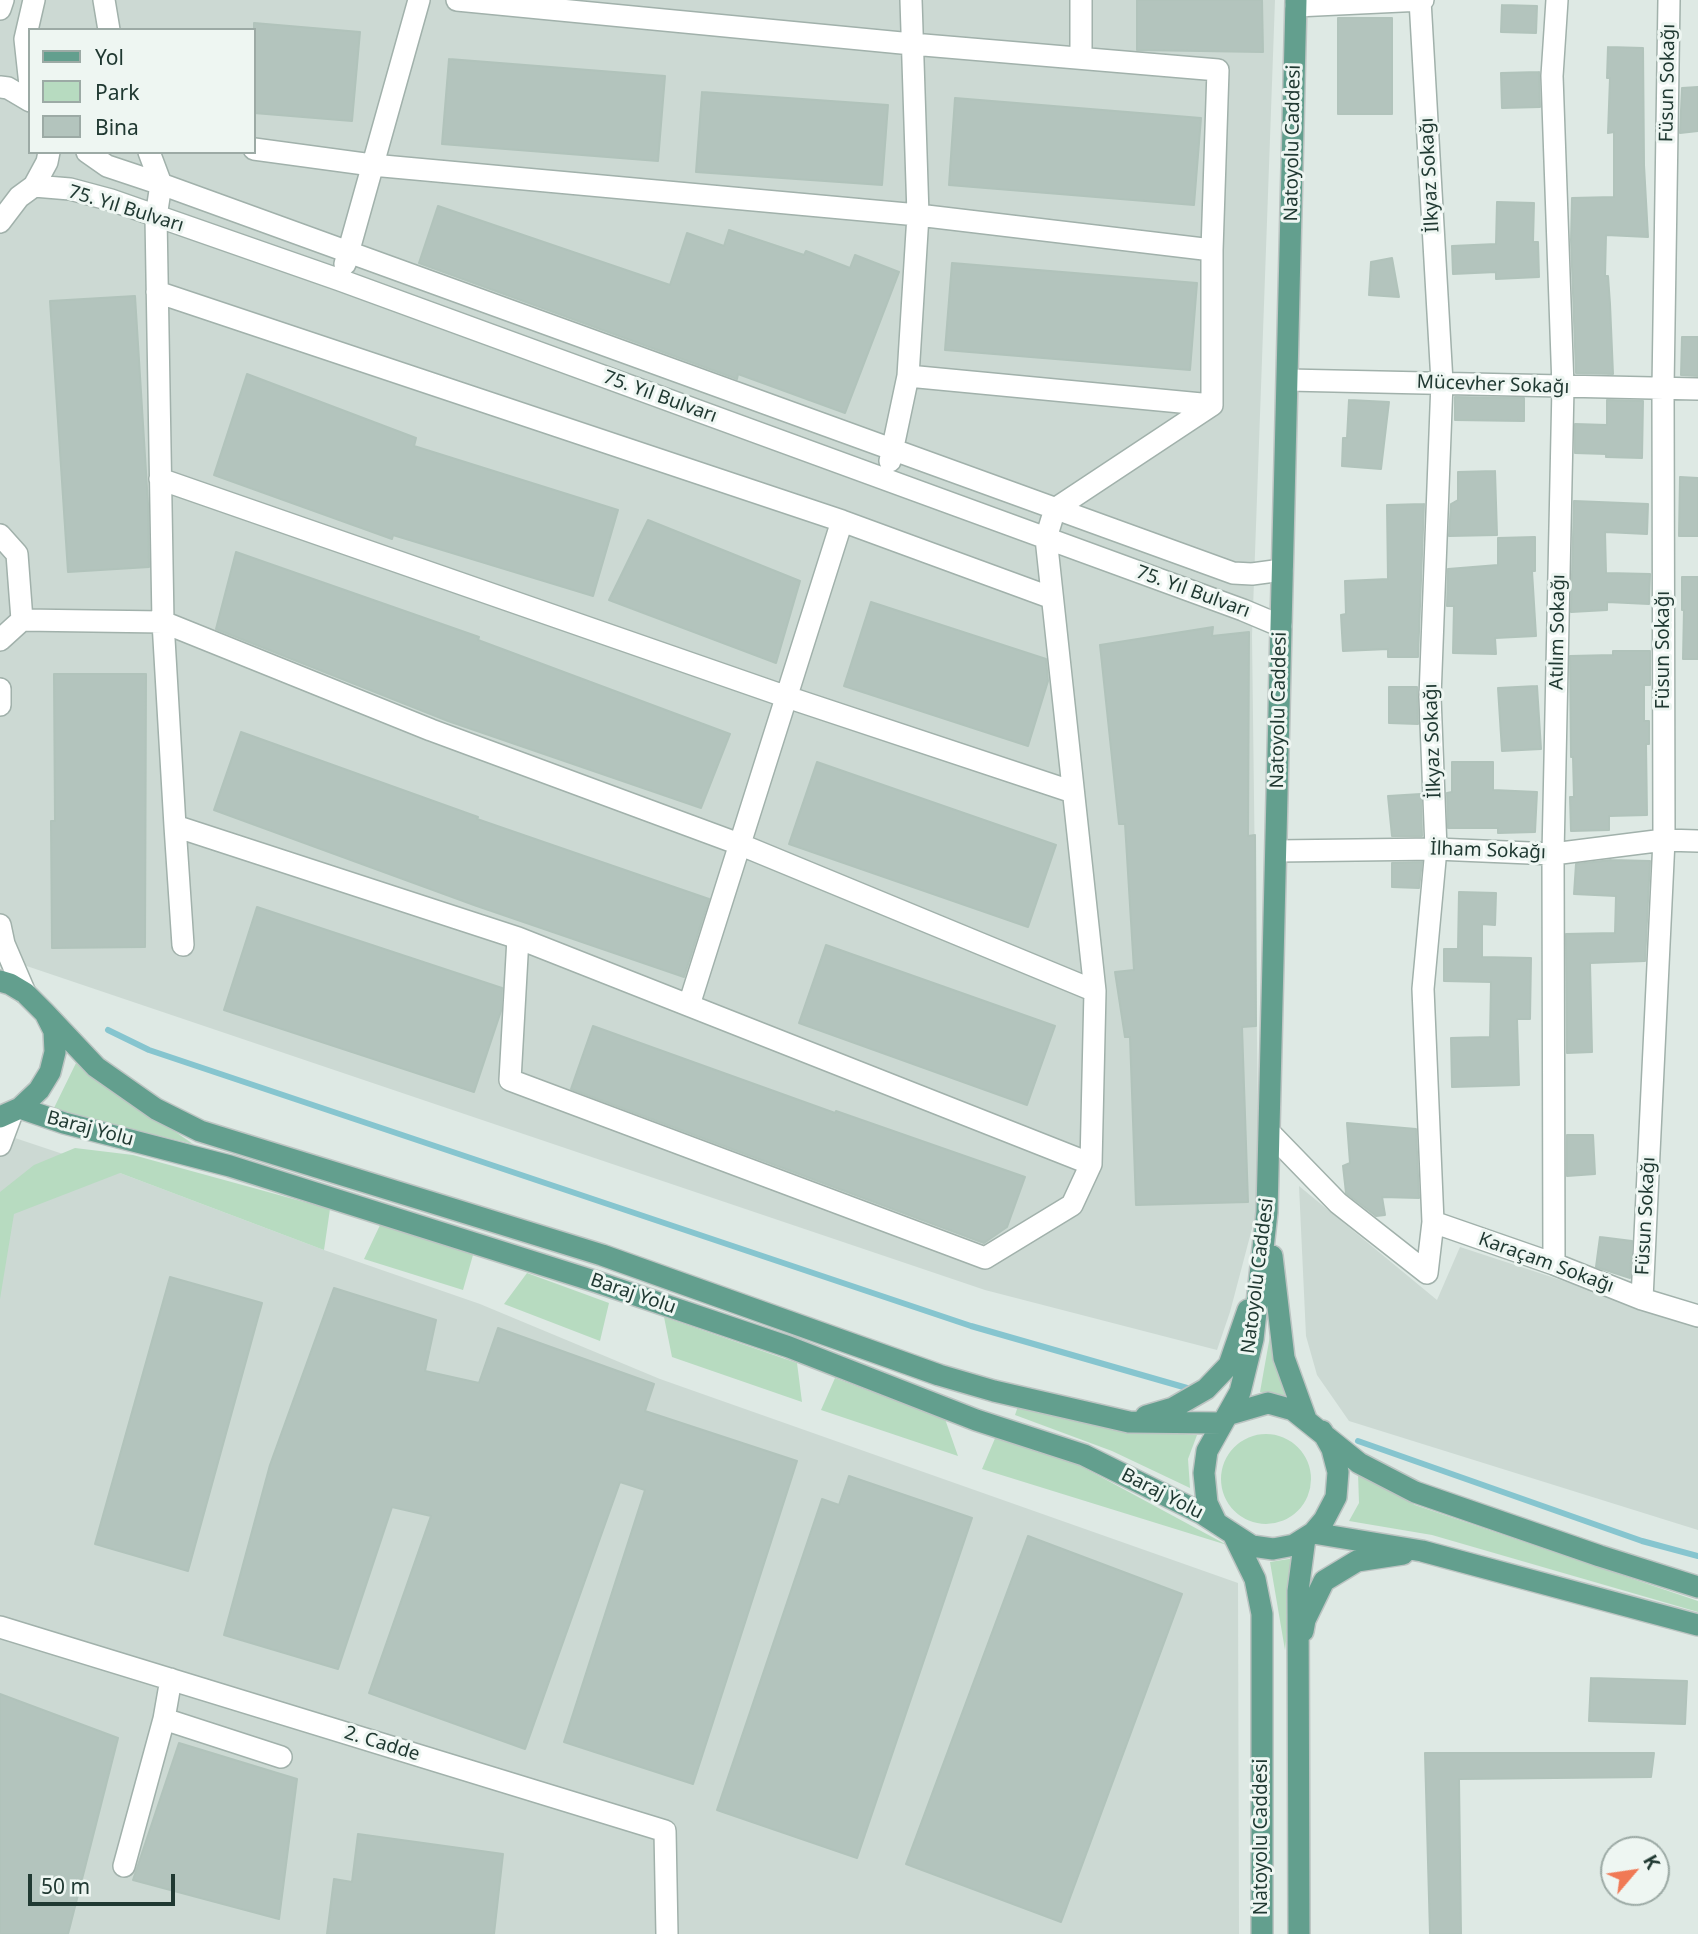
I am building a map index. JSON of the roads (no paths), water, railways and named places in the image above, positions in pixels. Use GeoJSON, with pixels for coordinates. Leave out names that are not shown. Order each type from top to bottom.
{"type":"FeatureCollection","features":[{"type":"Feature","properties":{"kind":"main road","name":"Natoyolu Caddesi"},"geometry":{"type":"LineString","coordinates":[[1224,1419],[1240,1392],[1253,1339],[1267,1212],[1271,1134],[1296,3]]}},
{"type":"Feature","properties":{"kind":"main road","name":"Baraj Yolu"},"geometry":{"type":"LineString","coordinates":[[0,981],[25,993],[96,1067],[156,1109],[200,1131],[602,1255],[939,1375],[994,1391],[1129,1422],[1224,1419]]}},
{"type":"Feature","properties":{"kind":"main road"},"geometry":{"type":"LineString","coordinates":[[11,1113],[39,1090],[51,1072],[55,1052],[54,1031],[45,1013]]}},
{"type":"Feature","properties":{"kind":"main road","name":"Baraj Yolu"},"geometry":{"type":"LineString","coordinates":[[11,1113],[64,1123],[230,1166],[597,1282],[789,1347],[976,1420],[1084,1455],[1216,1522],[1234,1536]]}},
{"type":"Feature","properties":{"kind":"main road"},"geometry":{"type":"LineString","coordinates":[[1129,1422],[1173,1408],[1206,1389],[1228,1365],[1252,1300],[1267,1212]]}},
{"type":"Feature","properties":{"kind":"main road"},"geometry":{"type":"LineString","coordinates":[[1234,1536],[1252,1546],[1273,1549],[1294,1545],[1309,1536],[1324,1520],[1336,1497],[1338,1472],[1332,1449],[1314,1425],[1284,1358],[1267,1212]]}},
{"type":"Feature","properties":{"kind":"main road"},"geometry":{"type":"LineString","coordinates":[[1216,1522],[1206,1503],[1204,1473],[1208,1451],[1224,1419],[1268,1404],[1293,1410],[1359,1462],[1415,1492],[1698,1587]]}},
{"type":"Feature","properties":{"kind":"main road","name":"Natoyolu Caddesi"},"geometry":{"type":"LineString","coordinates":[[1234,1536],[1255,1579],[1262,1614],[1262,1934]]}},
{"type":"Feature","properties":{"kind":"main road","name":"Natoyolu Caddesi"},"geometry":{"type":"LineString","coordinates":[[1299,1934],[1297,1591],[1309,1536]]}},
{"type":"Feature","properties":{"kind":"main road"},"geometry":{"type":"LineString","coordinates":[[1309,1536],[1422,1551],[1698,1625]]}},
{"type":"Feature","properties":{"kind":"main road"},"geometry":{"type":"LineString","coordinates":[[1297,1665],[1305,1620],[1324,1581],[1357,1561],[1422,1551]]}},
{"type":"Feature","properties":{"kind":"street"},"geometry":{"type":"LineString","coordinates":[[0,9],[3,0]]}},
{"type":"Feature","properties":{"kind":"street"},"geometry":{"type":"LineString","coordinates":[[28,67],[25,39],[34,0]]}},
{"type":"Feature","properties":{"kind":"street"},"geometry":{"type":"LineString","coordinates":[[104,0],[109,28]]}},
{"type":"Feature","properties":{"kind":"street"},"geometry":{"type":"LineString","coordinates":[[340,280],[419,0]]}},
{"type":"Feature","properties":{"kind":"street"},"geometry":{"type":"LineString","coordinates":[[457,0],[912,44],[1219,70],[1212,250],[1212,405]]}},
{"type":"Feature","properties":{"kind":"street"},"geometry":{"type":"LineString","coordinates":[[885,479],[908,376],[918,215],[911,0]]}},
{"type":"Feature","properties":{"kind":"street"},"geometry":{"type":"LineString","coordinates":[[1081,0],[1081,57]]}},
{"type":"Feature","properties":{"kind":"street"},"geometry":{"type":"LineString","coordinates":[[1296,3],[1421,0]]}},
{"type":"Feature","properties":{"kind":"street","name":"İlkyaz Sokağı"},"geometry":{"type":"LineString","coordinates":[[1271,1134],[1338,1203],[1427,1273],[1433,1222],[1423,989],[1436,849],[1430,697],[1442,382],[1421,0]]}},
{"type":"Feature","properties":{"kind":"street","name":"Atılım Sokağı"},"geometry":{"type":"LineString","coordinates":[[1554,1264],[1553,854],[1563,387],[1552,76],[1557,0]]}},
{"type":"Feature","properties":{"kind":"street","name":"Füsun Sokağı"},"geometry":{"type":"LineString","coordinates":[[1642,1299],[1664,840],[1663,388],[1669,0]]}},
{"type":"Feature","properties":{"kind":"street"},"geometry":{"type":"LineString","coordinates":[[0,87],[28,100]]}},
{"type":"Feature","properties":{"kind":"street"},"geometry":{"type":"LineString","coordinates":[[256,149],[372,165],[918,215],[1212,250]]}},
{"type":"Feature","properties":{"kind":"street"},"geometry":{"type":"LineString","coordinates":[[0,222],[18,195],[47,162],[49,154]]}},
{"type":"Feature","properties":{"kind":"street","name":"75. Yıl Bulvarı"},"geometry":{"type":"LineString","coordinates":[[90,154],[107,166],[1233,573],[1252,574],[1282,570]]}},
{"type":"Feature","properties":{"kind":"street"},"geometry":{"type":"LineString","coordinates":[[150,154],[161,184],[156,217],[163,622],[183,945]]}},
{"type":"Feature","properties":{"kind":"street","name":"75. Yıl Bulvarı"},"geometry":{"type":"LineString","coordinates":[[18,195],[70,189],[111,200],[340,280],[1281,626]]}},
{"type":"Feature","properties":{"kind":"street"},"geometry":{"type":"LineString","coordinates":[[157,292],[842,520],[1052,598]]}},
{"type":"Feature","properties":{"kind":"street"},"geometry":{"type":"LineString","coordinates":[[908,376],[1212,405]]}},
{"type":"Feature","properties":{"kind":"street","name":"Mücevher Sokağı"},"geometry":{"type":"LineString","coordinates":[[1288,380],[1698,389]]}},
{"type":"Feature","properties":{"kind":"street"},"geometry":{"type":"LineString","coordinates":[[518,938],[510,1080],[985,1258],[1072,1205],[1091,1164],[1095,991],[1046,538],[1055,509],[1212,405]]}},
{"type":"Feature","properties":{"kind":"street"},"geometry":{"type":"LineString","coordinates":[[160,479],[1073,792]]}},
{"type":"Feature","properties":{"kind":"street"},"geometry":{"type":"LineString","coordinates":[[689,1006],[842,520]]}},
{"type":"Feature","properties":{"kind":"street"},"geometry":{"type":"LineString","coordinates":[[0,535],[17,554],[22,620]]}},
{"type":"Feature","properties":{"kind":"street"},"geometry":{"type":"LineString","coordinates":[[0,640],[22,620],[163,622],[431,730],[739,844],[1095,991]]}},
{"type":"Feature","properties":{"kind":"street"},"geometry":{"type":"LineString","coordinates":[[0,689],[0,705]]}},
{"type":"Feature","properties":{"kind":"street"},"geometry":{"type":"LineString","coordinates":[[175,826],[518,938],[1091,1164]]}},
{"type":"Feature","properties":{"kind":"street","name":"İlham Sokağı"},"geometry":{"type":"LineString","coordinates":[[1277,851],[1436,849],[1553,854],[1664,840],[1698,841]]}},
{"type":"Feature","properties":{"kind":"street"},"geometry":{"type":"LineString","coordinates":[[0,925],[4,944],[25,993]]}},
{"type":"Feature","properties":{"kind":"street"},"geometry":{"type":"LineString","coordinates":[[0,1145],[11,1113]]}},
{"type":"Feature","properties":{"kind":"street","name":"Karaçam Sokağı"},"geometry":{"type":"LineString","coordinates":[[1433,1222],[1554,1264],[1642,1299],[1698,1316]]}},
{"type":"Feature","properties":{"kind":"street","name":"2. Cadde"},"geometry":{"type":"LineString","coordinates":[[0,1627],[665,1831],[667,1934]]}},
{"type":"Feature","properties":{"kind":"street"},"geometry":{"type":"LineString","coordinates":[[124,1866],[164,1719],[171,1679]]}},
{"type":"Feature","properties":{"kind":"street"},"geometry":{"type":"LineString","coordinates":[[164,1719],[281,1758]]}},
{"type":"Feature","properties":{"kind":"waterway"},"geometry":{"type":"LineString","coordinates":[[108,1030],[149,1050],[971,1326],[1187,1388]]}},
{"type":"Feature","properties":{"kind":"waterway"},"geometry":{"type":"LineString","coordinates":[[1358,1441],[1642,1541],[1698,1556]]}}]}
